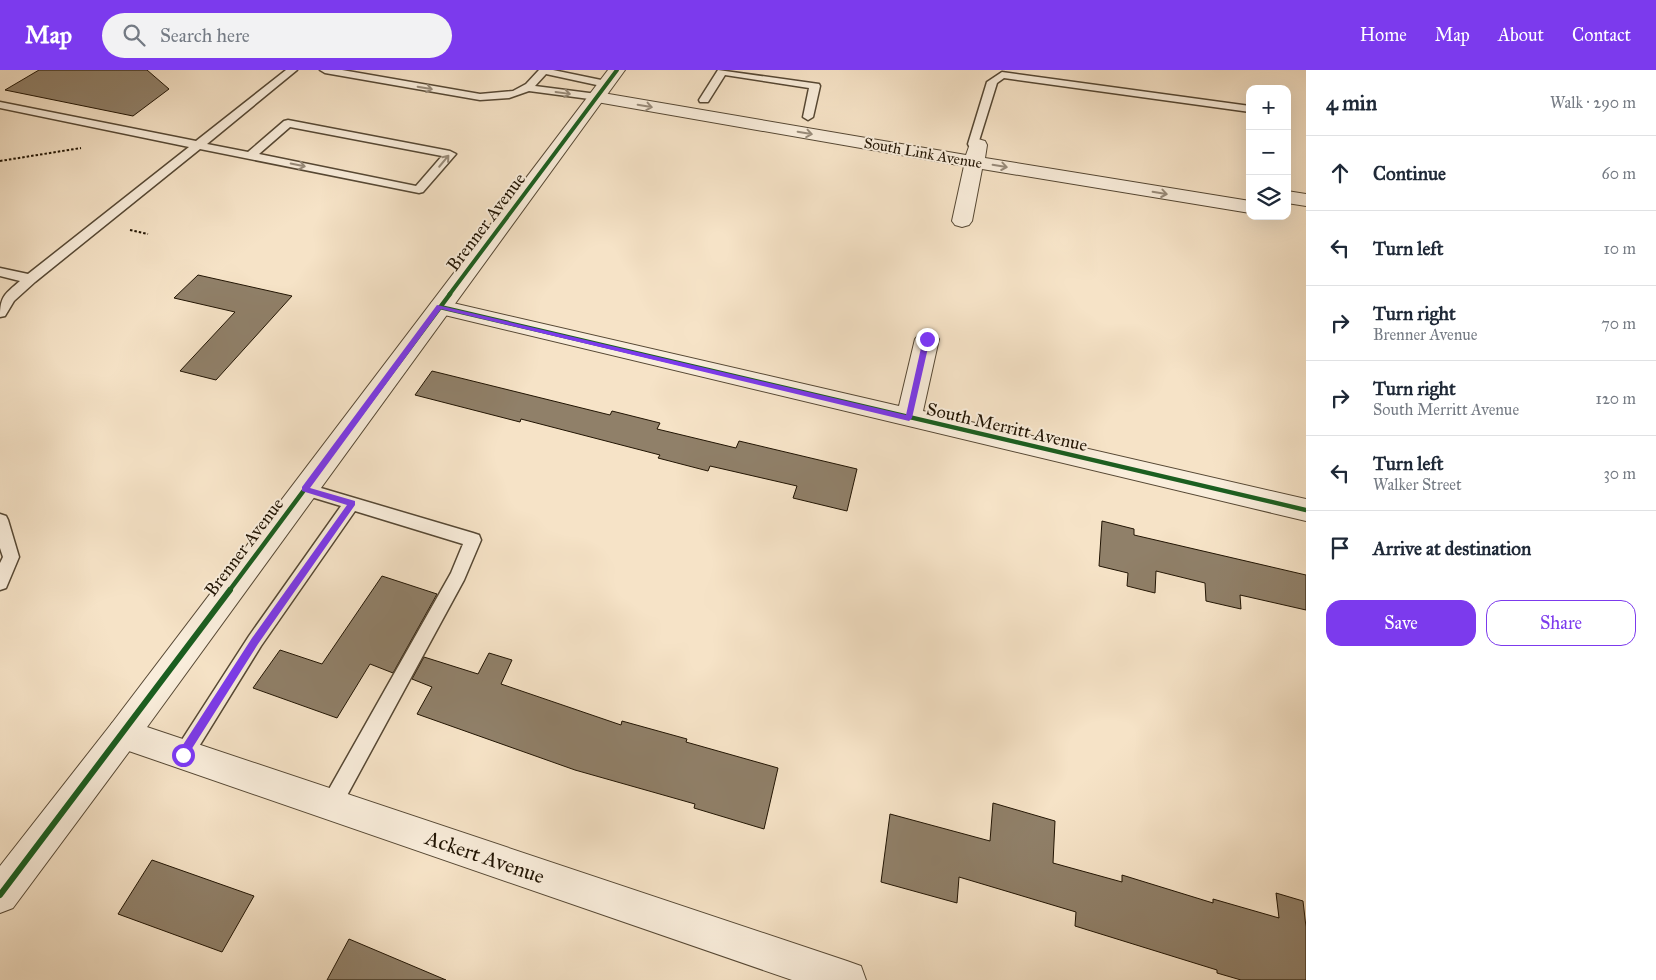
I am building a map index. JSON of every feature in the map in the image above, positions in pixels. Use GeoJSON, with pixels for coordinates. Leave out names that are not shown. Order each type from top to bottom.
{"type":"FeatureCollection","features":[{"type":"Feature","properties":{"kind":"street","name":"South Link Avenue"},"geometry":{"type":"LineString","coordinates":[[607,84],[808,118],[1246,206]]}},
{"type":"Feature","properties":{"kind":"street","name":"South Link Avenue"},"geometry":{"type":"LineString","coordinates":[[607,84],[975,151],[1246,190]]}},
{"type":"Feature","properties":{"kind":"street","name":"Brenner Avenue"},"geometry":{"type":"LineString","coordinates":[[0,895],[123,734],[607,84]]}},
{"type":"Feature","properties":{"kind":"street"},"geometry":{"type":"LineString","coordinates":[[962,221],[975,151]]}},
{"type":"Feature","properties":{"kind":"street"},"geometry":{"type":"LineString","coordinates":[[1291,198],[1306,200]]}},
{"type":"Feature","properties":{"kind":"street"},"geometry":{"type":"LineString","coordinates":[[1291,214],[1306,216]]}},
{"type":"Feature","properties":{"kind":"street","name":"South Merritt Avenue"},"geometry":{"type":"LineString","coordinates":[[440,307],[1306,510]]}},
{"type":"Feature","properties":{"kind":"street"},"geometry":{"type":"LineString","coordinates":[[909,418],[927,339]]}},
{"type":"Feature","properties":{"kind":"street","name":"Ackert Avenue"},"geometry":{"type":"LineString","coordinates":[[123,734],[331,805],[793,970],[847,980]]}},
{"type":"Feature","properties":{"kind":"lane"},"geometry":{"type":"LineString","coordinates":[[0,313],[5,299],[292,70]]}},
{"type":"Feature","properties":{"kind":"lane"},"geometry":{"type":"LineString","coordinates":[[325,70],[480,97],[505,96],[520,93],[530,88],[607,84]]}},
{"type":"Feature","properties":{"kind":"lane"},"geometry":{"type":"LineString","coordinates":[[530,88],[543,71],[607,84]]}},
{"type":"Feature","properties":{"kind":"lane"},"geometry":{"type":"LineString","coordinates":[[704,100],[722,72],[815,86],[808,118]]}},
{"type":"Feature","properties":{"kind":"lane"},"geometry":{"type":"LineString","coordinates":[[975,151],[992,82],[1002,75],[1246,108]]}},
{"type":"Feature","properties":{"kind":"lane"},"geometry":{"type":"LineString","coordinates":[[0,105],[250,156],[419,190],[450,154],[288,123],[250,156]]}},
{"type":"Feature","properties":{"kind":"lane"},"geometry":{"type":"LineString","coordinates":[[0,272],[30,279]]}},
{"type":"Feature","properties":{"kind":"lane"},"geometry":{"type":"LineString","coordinates":[[304,489],[473,540],[458,575],[331,805]]}},
{"type":"Feature","properties":{"kind":"lane"},"geometry":{"type":"LineString","coordinates":[[183,755],[255,641],[352,503]]}},
{"type":"Feature","properties":{"kind":"lane"},"geometry":{"type":"LineString","coordinates":[[0,520],[10,557],[0,583]]}},
{"type":"Feature","properties":{"kind":"path"},"geometry":{"type":"LineString","coordinates":[[0,161],[81,148]]}},
{"type":"Feature","properties":{"kind":"path"},"geometry":{"type":"LineString","coordinates":[[130,230],[148,234]]}},
{"type":"Feature","properties":{"kind":"building"},"geometry":{"type":"Polygon","coordinates":[[[39,70],[147,70],[169,89],[133,116],[5,90],[39,70]]]}},
{"type":"Feature","properties":{"kind":"building"},"geometry":{"type":"Polygon","coordinates":[[[198,275],[292,296],[216,380],[180,371],[235,312],[174,298],[198,275]]]}},
{"type":"Feature","properties":{"kind":"building"},"geometry":{"type":"Polygon","coordinates":[[[432,371],[610,415],[612,411],[660,423],[657,429],[736,448],[739,441],[857,469],[847,511],[793,498],[797,486],[710,466],[708,471],[658,458],[660,455],[521,419],[520,422],[415,395],[432,371]]]}},
{"type":"Feature","properties":{"kind":"building"},"geometry":{"type":"Polygon","coordinates":[[[1102,521],[1134,529],[1134,535],[1306,575],[1306,610],[1240,595],[1241,609],[1206,601],[1205,583],[1156,571],[1155,593],[1127,586],[1128,573],[1099,566],[1102,521]]]}},
{"type":"Feature","properties":{"kind":"building"},"geometry":{"type":"Polygon","coordinates":[[[382,576],[437,594],[393,673],[370,664],[337,718],[253,688],[280,650],[322,664],[382,576]]]}},
{"type":"Feature","properties":{"kind":"building"},"geometry":{"type":"Polygon","coordinates":[[[489,653],[512,660],[501,684],[621,725],[622,721],[687,739],[686,742],[778,768],[764,829],[694,808],[695,804],[575,770],[417,714],[432,687],[412,679],[424,657],[478,674],[489,653]]]}},
{"type":"Feature","properties":{"kind":"building"},"geometry":{"type":"Polygon","coordinates":[[[993,803],[1055,821],[1053,863],[1122,882],[1122,875],[1213,903],[1213,899],[1279,918],[1276,893],[1303,901],[1306,927],[1306,980],[1241,980],[1217,973],[1217,970],[1075,926],[1076,912],[959,877],[957,903],[881,882],[890,814],[990,841],[993,803]]]}},
{"type":"Feature","properties":{"kind":"building"},"geometry":{"type":"Polygon","coordinates":[[[152,860],[254,896],[222,952],[118,914],[152,860]]]}},
{"type":"Feature","properties":{"kind":"building"},"geometry":{"type":"Polygon","coordinates":[[[349,939],[446,980],[327,980],[349,939]]]}},
{"type":"Feature","properties":{"kind":"cycle path"},"geometry":{"type":"LineString","coordinates":[[0,895],[123,734],[617,70]]}},
{"type":"Feature","properties":{"kind":"cycle path"},"geometry":{"type":"LineString","coordinates":[[440,307],[1306,510]]}},
{"type":"Feature","properties":{"kind":"route"},"geometry":{"type":"LineString","coordinates":[[183,755],[255,641],[352,503],[304,489],[440,307],[909,418],[927,339]]}}]}
